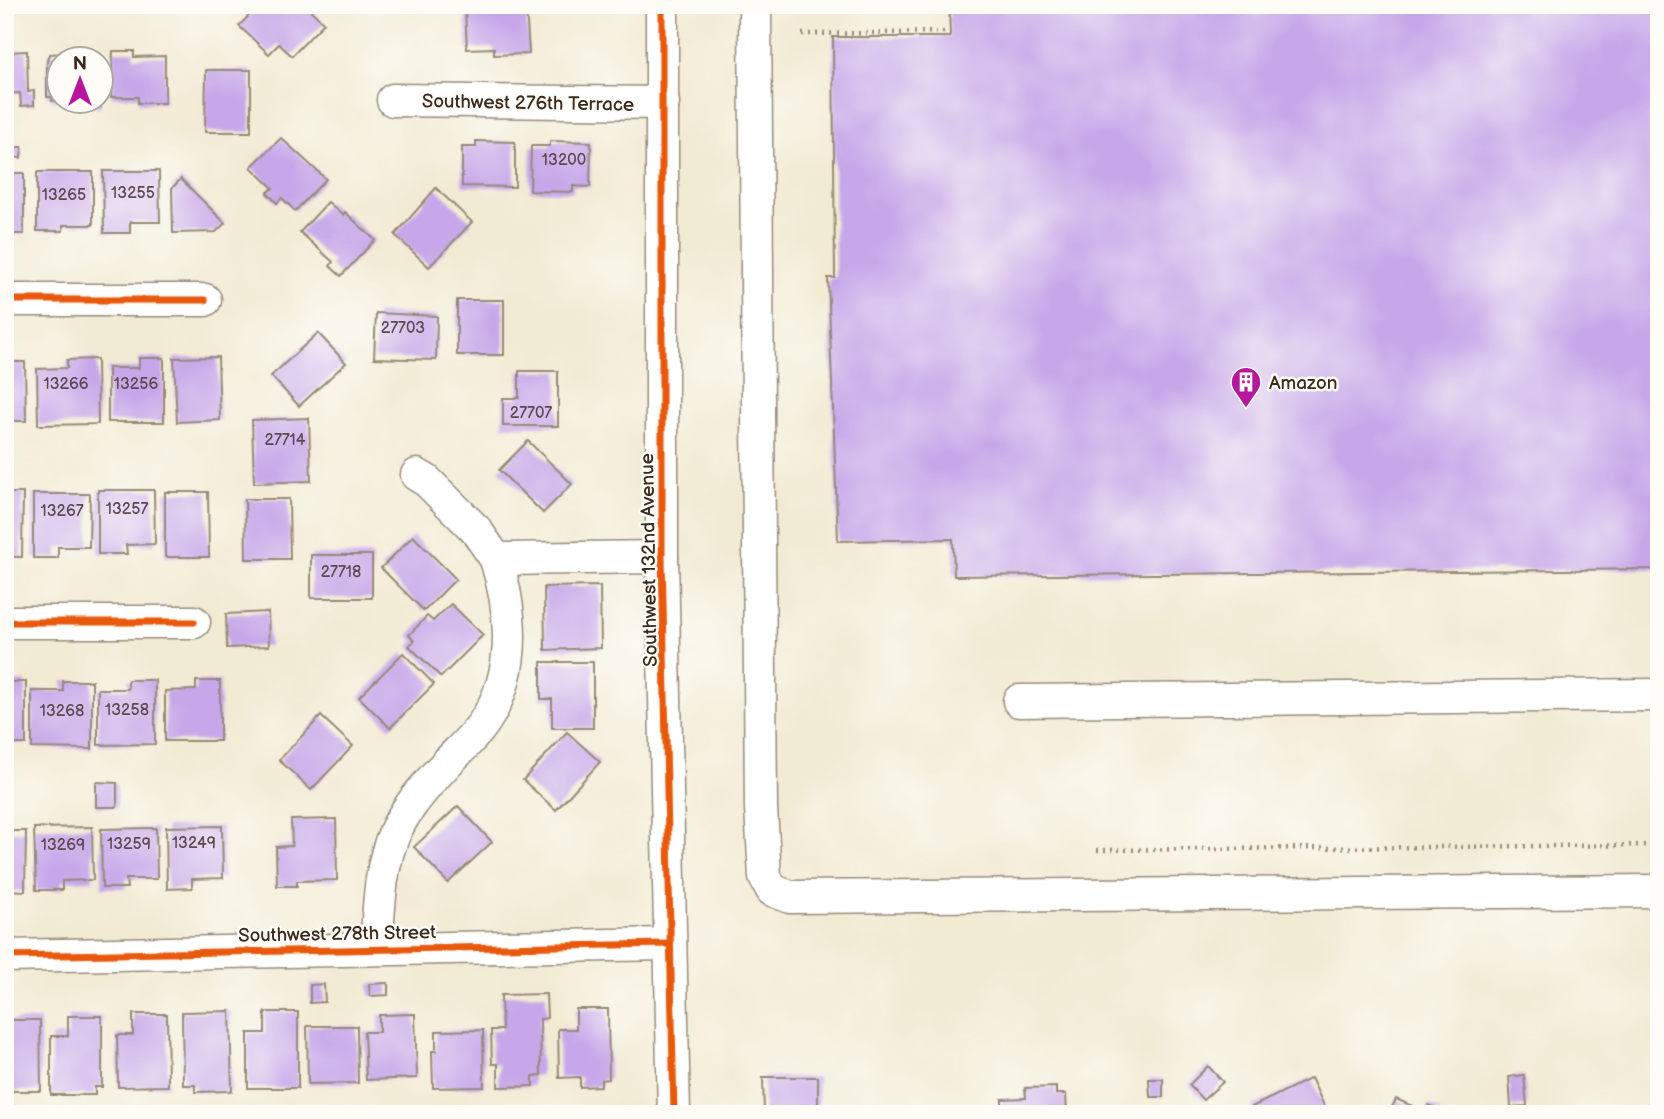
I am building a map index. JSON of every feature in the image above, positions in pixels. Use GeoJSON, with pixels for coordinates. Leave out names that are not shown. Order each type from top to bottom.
{"type":"FeatureCollection","features":[{"type":"Feature","properties":{"kind":"street","name":"Southwest 132nd Avenue"},"geometry":{"type":"LineString","coordinates":[[663,5],[662,557],[674,1114]]}},
{"type":"Feature","properties":{"kind":"street"},"geometry":{"type":"LineString","coordinates":[[755,5],[761,808],[765,877],[772,890],[790,897],[1659,891]]}},
{"type":"Feature","properties":{"kind":"street","name":"Southwest 276th Terrace"},"geometry":{"type":"LineString","coordinates":[[393,100],[663,103]]}},
{"type":"Feature","properties":{"kind":"street"},"geometry":{"type":"LineString","coordinates":[[5,300],[205,300]]}},
{"type":"Feature","properties":{"kind":"street"},"geometry":{"type":"LineString","coordinates":[[376,948],[380,891],[391,841],[416,797],[483,723],[497,694],[509,656],[510,616],[496,559],[476,530],[426,481],[416,475]]}},
{"type":"Feature","properties":{"kind":"street"},"geometry":{"type":"LineString","coordinates":[[496,559],[662,557]]}},
{"type":"Feature","properties":{"kind":"street"},"geometry":{"type":"LineString","coordinates":[[5,622],[194,622]]}},
{"type":"Feature","properties":{"kind":"street"},"geometry":{"type":"LineString","coordinates":[[1019,701],[1659,695]]}},
{"type":"Feature","properties":{"kind":"street","name":"Southwest 278th Street"},"geometry":{"type":"LineString","coordinates":[[5,956],[670,944]]}},
{"type":"Feature","properties":{"kind":"path"},"geometry":{"type":"LineString","coordinates":[[802,34],[948,32]]}},
{"type":"Feature","properties":{"kind":"path"},"geometry":{"type":"LineString","coordinates":[[1097,850],[1659,845]]}},
{"type":"Feature","properties":{"kind":"building"},"geometry":{"type":"Polygon","coordinates":[[[259,5],[305,5],[324,23],[292,56],[279,44],[269,54],[239,26],[259,5]]]}},
{"type":"Feature","properties":{"kind":"building","name":"Amazon"},"geometry":{"type":"Polygon","coordinates":[[[949,5],[1659,5],[1659,569],[954,576],[953,539],[838,541],[828,278],[835,278],[833,37],[950,37],[949,5]]]}},
{"type":"Feature","properties":{"kind":"building"},"geometry":{"type":"Polygon","coordinates":[[[526,6],[529,54],[494,55],[494,48],[467,49],[465,9],[526,6]]]}},
{"type":"Feature","properties":{"kind":"building"},"geometry":{"type":"Polygon","coordinates":[[[27,51],[28,92],[34,91],[34,105],[21,106],[20,93],[5,94],[5,52],[27,51]]]}},
{"type":"Feature","properties":{"kind":"building"},"geometry":{"type":"Polygon","coordinates":[[[116,51],[134,51],[134,57],[165,56],[165,103],[138,103],[138,97],[116,97],[116,51]]]}},
{"type":"Feature","properties":{"kind":"building"},"geometry":{"type":"Polygon","coordinates":[[[206,70],[251,70],[251,132],[205,132],[206,70]]]}},
{"type":"Feature","properties":{"kind":"building"},"geometry":{"type":"Polygon","coordinates":[[[281,138],[326,179],[295,211],[282,198],[277,203],[267,193],[273,188],[251,167],[281,138]]]}},
{"type":"Feature","properties":{"kind":"building"},"geometry":{"type":"Polygon","coordinates":[[[476,141],[515,142],[515,187],[462,186],[462,147],[476,147],[476,141]]]}},
{"type":"Feature","properties":{"kind":"building"},"geometry":{"type":"Polygon","coordinates":[[[550,141],[591,142],[590,187],[573,186],[573,192],[530,191],[531,146],[550,146],[550,141]]]}},
{"type":"Feature","properties":{"kind":"building"},"geometry":{"type":"Polygon","coordinates":[[[8,147],[22,147],[21,158],[8,157],[8,147]]]}},
{"type":"Feature","properties":{"kind":"building"},"geometry":{"type":"Polygon","coordinates":[[[103,171],[159,171],[160,222],[130,222],[130,233],[104,233],[103,171]]]}},
{"type":"Feature","properties":{"kind":"building"},"geometry":{"type":"Polygon","coordinates":[[[37,172],[93,172],[93,225],[63,225],[63,231],[37,231],[37,172]]]}},
{"type":"Feature","properties":{"kind":"building"},"geometry":{"type":"Polygon","coordinates":[[[5,173],[24,173],[24,234],[5,234],[5,173]]]}},
{"type":"Feature","properties":{"kind":"building"},"geometry":{"type":"Polygon","coordinates":[[[181,179],[225,223],[216,232],[173,233],[172,188],[181,179]]]}},
{"type":"Feature","properties":{"kind":"building"},"geometry":{"type":"Polygon","coordinates":[[[436,188],[472,222],[429,267],[395,235],[436,188]]]}},
{"type":"Feature","properties":{"kind":"building"},"geometry":{"type":"Polygon","coordinates":[[[328,202],[343,215],[345,212],[375,240],[341,276],[330,266],[333,262],[300,232],[328,202]]]}},
{"type":"Feature","properties":{"kind":"building"},"geometry":{"type":"Polygon","coordinates":[[[457,300],[504,300],[504,355],[457,355],[457,300]]]}},
{"type":"Feature","properties":{"kind":"building"},"geometry":{"type":"Polygon","coordinates":[[[376,313],[437,316],[436,360],[374,358],[376,313]]]}},
{"type":"Feature","properties":{"kind":"building"},"geometry":{"type":"Polygon","coordinates":[[[318,333],[346,363],[299,406],[271,376],[318,333]]]}},
{"type":"Feature","properties":{"kind":"building"},"geometry":{"type":"Polygon","coordinates":[[[218,357],[220,420],[177,422],[174,358],[218,357]]]}},
{"type":"Feature","properties":{"kind":"building"},"geometry":{"type":"Polygon","coordinates":[[[139,358],[164,358],[164,422],[108,422],[108,368],[139,368],[139,358]]]}},
{"type":"Feature","properties":{"kind":"building"},"geometry":{"type":"Polygon","coordinates":[[[97,359],[98,424],[38,425],[37,369],[67,368],[67,360],[97,359]]]}},
{"type":"Feature","properties":{"kind":"building"},"geometry":{"type":"Polygon","coordinates":[[[5,362],[25,362],[26,421],[5,421],[5,362]]]}},
{"type":"Feature","properties":{"kind":"building"},"geometry":{"type":"Polygon","coordinates":[[[519,371],[558,371],[558,426],[503,426],[503,398],[519,398],[519,371]]]}},
{"type":"Feature","properties":{"kind":"building"},"geometry":{"type":"Polygon","coordinates":[[[309,418],[311,481],[254,483],[252,420],[309,418]]]}},
{"type":"Feature","properties":{"kind":"building"},"geometry":{"type":"Polygon","coordinates":[[[528,441],[572,484],[543,513],[499,470],[528,441]]]}},
{"type":"Feature","properties":{"kind":"building"},"geometry":{"type":"Polygon","coordinates":[[[98,490],[154,490],[155,544],[126,545],[127,554],[98,554],[98,490]]]}},
{"type":"Feature","properties":{"kind":"building"},"geometry":{"type":"Polygon","coordinates":[[[165,492],[208,492],[209,557],[165,557],[165,492]]]}},
{"type":"Feature","properties":{"kind":"building"},"geometry":{"type":"Polygon","coordinates":[[[5,493],[23,493],[22,557],[5,557],[5,493]]]}},
{"type":"Feature","properties":{"kind":"building"},"geometry":{"type":"Polygon","coordinates":[[[33,494],[90,494],[89,547],[58,547],[58,558],[33,558],[33,494]]]}},
{"type":"Feature","properties":{"kind":"building"},"geometry":{"type":"Polygon","coordinates":[[[245,499],[289,499],[290,559],[246,559],[245,499]]]}},
{"type":"Feature","properties":{"kind":"building"},"geometry":{"type":"Polygon","coordinates":[[[413,536],[456,579],[424,611],[381,568],[413,536]]]}},
{"type":"Feature","properties":{"kind":"building"},"geometry":{"type":"Polygon","coordinates":[[[311,555],[372,555],[372,598],[311,598],[311,555]]]}},
{"type":"Feature","properties":{"kind":"building"},"geometry":{"type":"Polygon","coordinates":[[[600,586],[601,648],[545,650],[544,587],[600,586]]]}},
{"type":"Feature","properties":{"kind":"building"},"geometry":{"type":"Polygon","coordinates":[[[451,604],[483,635],[441,677],[409,646],[414,641],[409,635],[427,616],[433,621],[451,604]]]}},
{"type":"Feature","properties":{"kind":"building"},"geometry":{"type":"Polygon","coordinates":[[[268,612],[269,646],[227,648],[226,614],[268,612]]]}},
{"type":"Feature","properties":{"kind":"building"},"geometry":{"type":"Polygon","coordinates":[[[403,653],[434,684],[390,728],[359,697],[403,653]]]}},
{"type":"Feature","properties":{"kind":"building"},"geometry":{"type":"Polygon","coordinates":[[[541,662],[593,662],[593,728],[552,728],[552,699],[541,699],[541,662]]]}},
{"type":"Feature","properties":{"kind":"building"},"geometry":{"type":"Polygon","coordinates":[[[128,680],[155,680],[155,744],[98,745],[98,689],[128,689],[128,680]]]}},
{"type":"Feature","properties":{"kind":"building"},"geometry":{"type":"Polygon","coordinates":[[[63,681],[92,681],[92,749],[32,748],[32,691],[63,691],[63,681]]]}},
{"type":"Feature","properties":{"kind":"building"},"geometry":{"type":"Polygon","coordinates":[[[196,681],[220,681],[220,741],[165,741],[165,691],[196,690],[196,681]]]}},
{"type":"Feature","properties":{"kind":"building"},"geometry":{"type":"Polygon","coordinates":[[[5,682],[26,682],[26,744],[5,744],[5,682]]]}},
{"type":"Feature","properties":{"kind":"building"},"geometry":{"type":"Polygon","coordinates":[[[321,716],[353,746],[311,790],[279,760],[321,716]]]}},
{"type":"Feature","properties":{"kind":"building"},"geometry":{"type":"Polygon","coordinates":[[[567,732],[600,762],[556,810],[523,780],[567,732]]]}},
{"type":"Feature","properties":{"kind":"building"},"geometry":{"type":"Polygon","coordinates":[[[96,782],[117,783],[117,807],[96,807],[96,782]]]}},
{"type":"Feature","properties":{"kind":"building"},"geometry":{"type":"Polygon","coordinates":[[[458,806],[492,842],[448,883],[414,847],[458,806]]]}},
{"type":"Feature","properties":{"kind":"building"},"geometry":{"type":"Polygon","coordinates":[[[336,819],[337,880],[297,881],[297,886],[277,886],[276,847],[292,846],[291,820],[336,819]]]}},
{"type":"Feature","properties":{"kind":"building"},"geometry":{"type":"Polygon","coordinates":[[[222,826],[223,878],[192,879],[192,888],[167,889],[166,827],[222,826]]]}},
{"type":"Feature","properties":{"kind":"building"},"geometry":{"type":"Polygon","coordinates":[[[92,827],[93,880],[62,881],[62,890],[36,890],[34,828],[92,827]]]}},
{"type":"Feature","properties":{"kind":"building"},"geometry":{"type":"Polygon","coordinates":[[[156,828],[157,879],[126,879],[127,888],[102,888],[101,829],[156,828]]]}},
{"type":"Feature","properties":{"kind":"building"},"geometry":{"type":"Polygon","coordinates":[[[5,831],[26,831],[25,891],[5,890],[5,831]]]}},
{"type":"Feature","properties":{"kind":"building"},"geometry":{"type":"Polygon","coordinates":[[[388,983],[388,995],[370,996],[369,984],[388,983]]]}},
{"type":"Feature","properties":{"kind":"building"},"geometry":{"type":"Polygon","coordinates":[[[324,984],[325,1002],[310,1003],[310,985],[324,984]]]}},
{"type":"Feature","properties":{"kind":"building"},"geometry":{"type":"Polygon","coordinates":[[[546,994],[547,1018],[540,1019],[541,1075],[533,1076],[533,1086],[498,1087],[498,1064],[492,1064],[491,1030],[502,1030],[501,995],[546,994]]]}},
{"type":"Feature","properties":{"kind":"building"},"geometry":{"type":"Polygon","coordinates":[[[576,1009],[608,1009],[609,1079],[601,1080],[601,1086],[580,1087],[580,1077],[559,1078],[558,1029],[576,1029],[576,1009]]]}},
{"type":"Feature","properties":{"kind":"building"},"geometry":{"type":"Polygon","coordinates":[[[230,1011],[232,1091],[195,1092],[195,1085],[183,1085],[182,1012],[230,1011]]]}},
{"type":"Feature","properties":{"kind":"building"},"geometry":{"type":"Polygon","coordinates":[[[265,1012],[298,1012],[298,1088],[248,1088],[248,1033],[265,1033],[265,1012]]]}},
{"type":"Feature","properties":{"kind":"building"},"geometry":{"type":"Polygon","coordinates":[[[133,1014],[167,1014],[168,1086],[118,1087],[117,1035],[133,1035],[133,1014]]]}},
{"type":"Feature","properties":{"kind":"building"},"geometry":{"type":"Polygon","coordinates":[[[415,1014],[417,1078],[366,1080],[364,1032],[379,1032],[379,1015],[415,1014]]]}},
{"type":"Feature","properties":{"kind":"building"},"geometry":{"type":"Polygon","coordinates":[[[68,1016],[102,1016],[102,1087],[95,1087],[95,1095],[51,1095],[51,1036],[68,1036],[68,1016]]]}},
{"type":"Feature","properties":{"kind":"building"},"geometry":{"type":"Polygon","coordinates":[[[5,1020],[40,1020],[41,1091],[5,1091],[5,1020]]]}},
{"type":"Feature","properties":{"kind":"building"},"geometry":{"type":"Polygon","coordinates":[[[307,1026],[357,1026],[358,1083],[308,1084],[307,1026]]]}},
{"type":"Feature","properties":{"kind":"building"},"geometry":{"type":"Polygon","coordinates":[[[483,1030],[484,1087],[433,1088],[432,1051],[436,1051],[436,1031],[483,1030]]]}},
{"type":"Feature","properties":{"kind":"building"},"geometry":{"type":"Polygon","coordinates":[[[1208,1066],[1223,1082],[1203,1100],[1189,1085],[1208,1066]]]}},
{"type":"Feature","properties":{"kind":"building"},"geometry":{"type":"Polygon","coordinates":[[[1524,1075],[1527,1106],[1511,1107],[1509,1077],[1524,1075]]]}},
{"type":"Feature","properties":{"kind":"building"},"geometry":{"type":"Polygon","coordinates":[[[763,1077],[818,1077],[818,1114],[764,1114],[763,1077]]]}},
{"type":"Feature","properties":{"kind":"building"},"geometry":{"type":"Polygon","coordinates":[[[1311,1078],[1328,1114],[1255,1114],[1252,1107],[1311,1078]]]}},
{"type":"Feature","properties":{"kind":"building"},"geometry":{"type":"Polygon","coordinates":[[[1149,1079],[1163,1079],[1163,1097],[1150,1097],[1149,1079]]]}},
{"type":"Feature","properties":{"kind":"building"},"geometry":{"type":"Polygon","coordinates":[[[1056,1087],[1056,1094],[1066,1094],[1067,1114],[990,1114],[989,1111],[1002,1110],[1002,1099],[1026,1098],[1025,1088],[1056,1087]]]}},
{"type":"Feature","properties":{"kind":"building"},"geometry":{"type":"Polygon","coordinates":[[[1396,1099],[1426,1112],[1429,1105],[1443,1112],[1389,1114],[1396,1099]]]}},
{"type":"Feature","properties":{"kind":"cycle path"},"geometry":{"type":"LineString","coordinates":[[662,5],[662,557],[674,1114]]}},
{"type":"Feature","properties":{"kind":"cycle path"},"geometry":{"type":"LineString","coordinates":[[5,300],[205,300]]}},
{"type":"Feature","properties":{"kind":"cycle path"},"geometry":{"type":"LineString","coordinates":[[5,622],[194,622]]}},
{"type":"Feature","properties":{"kind":"cycle path"},"geometry":{"type":"LineString","coordinates":[[5,956],[670,944]]}},
{"type":"Feature","properties":{"kind":"place","name":"Amazon"},"geometry":{"type":"Point","coordinates":[1246,409]}}]}
